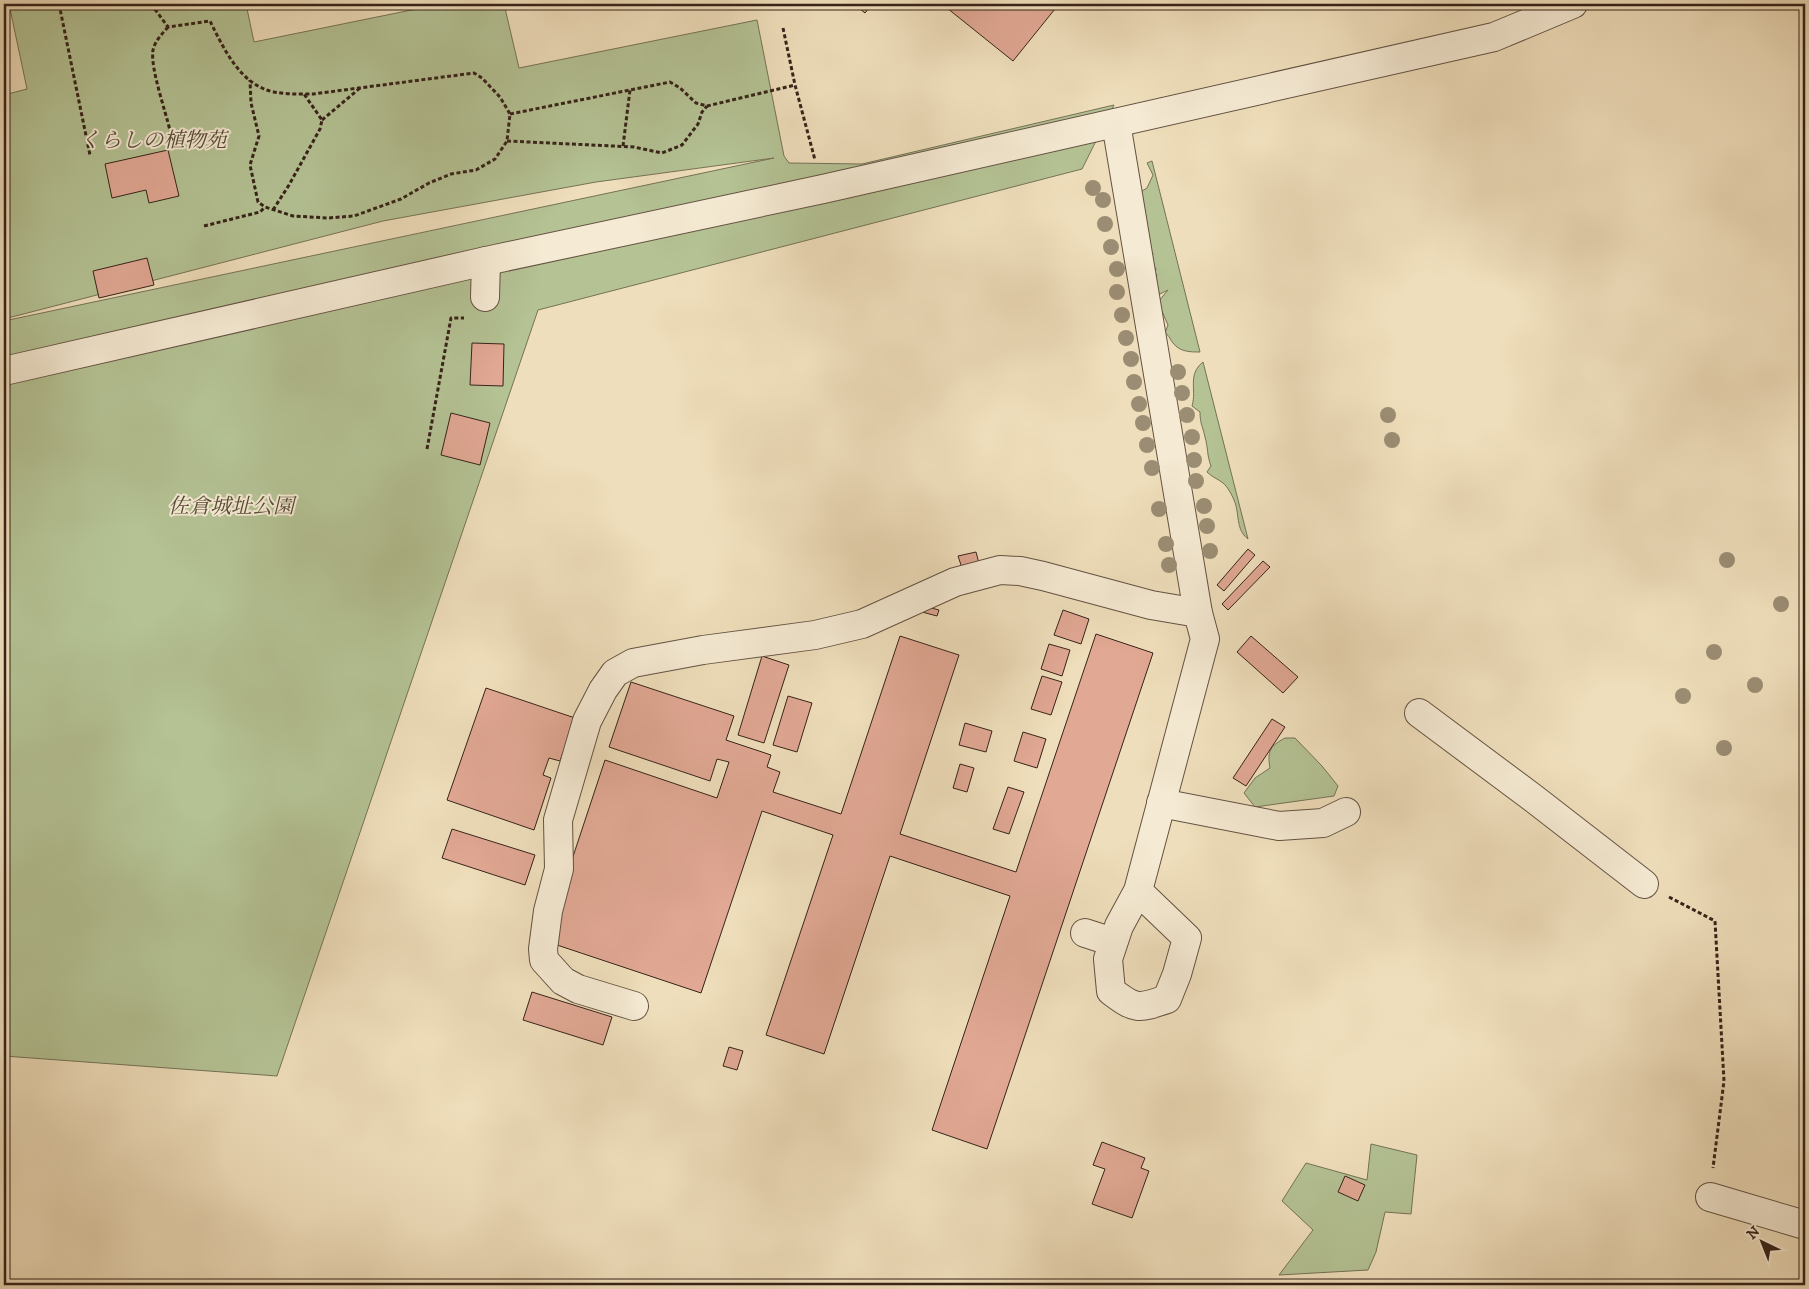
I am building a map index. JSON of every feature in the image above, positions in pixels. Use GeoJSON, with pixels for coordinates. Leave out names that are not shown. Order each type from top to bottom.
{"type":"FeatureCollection","features":[{"type":"Feature","properties":{"kind":"street"},"geometry":{"type":"LineString","coordinates":[[4,371],[486,261],[823,189],[1494,37],[1573,4]]}},
{"type":"Feature","properties":{"kind":"street"},"geometry":{"type":"LineString","coordinates":[[1116,123],[1198,613],[1204,639],[1138,891],[1118,926],[1108,959],[1111,991],[1128,1004],[1145,1007],[1167,999],[1177,974],[1187,938],[1138,891]]}},
{"type":"Feature","properties":{"kind":"street"},"geometry":{"type":"LineString","coordinates":[[485,297],[486,261]]}},
{"type":"Feature","properties":{"kind":"street"},"geometry":{"type":"LineString","coordinates":[[634,1006],[578,989],[563,981],[544,960],[543,949],[548,912],[559,869],[558,820],[587,721],[603,690],[615,673],[633,664],[703,650],[815,635],[862,624],[956,582],[1000,570],[1020,571],[1151,605],[1198,613]]}},
{"type":"Feature","properties":{"kind":"street"},"geometry":{"type":"LineString","coordinates":[[1419,713],[1644,884]]}},
{"type":"Feature","properties":{"kind":"street"},"geometry":{"type":"LineString","coordinates":[[1161,803],[1279,826],[1324,823],[1346,812]]}},
{"type":"Feature","properties":{"kind":"street"},"geometry":{"type":"LineString","coordinates":[[1085,933],[1113,942]]}},
{"type":"Feature","properties":{"kind":"street"},"geometry":{"type":"LineString","coordinates":[[1710,1197],[1805,1225]]}},
{"type":"Feature","properties":{"kind":"path"},"geometry":{"type":"LineString","coordinates":[[59,4],[90,155]]}},
{"type":"Feature","properties":{"kind":"path"},"geometry":{"type":"LineString","coordinates":[[151,4],[168,27]]}},
{"type":"Feature","properties":{"kind":"path"},"geometry":{"type":"LineString","coordinates":[[170,131],[154,68],[153,50],[158,38],[168,27],[210,21],[230,57],[250,80],[264,89],[313,94],[474,72],[500,97],[510,114],[508,141],[495,158],[476,170],[452,174],[429,183],[402,199],[354,216],[328,218],[293,216],[272,210],[258,202],[250,165],[259,136],[251,103],[250,80]]}},
{"type":"Feature","properties":{"kind":"path"},"geometry":{"type":"LineString","coordinates":[[783,28],[795,85],[823,189]]}},
{"type":"Feature","properties":{"kind":"path"},"geometry":{"type":"LineString","coordinates":[[510,114],[670,82],[680,88],[696,103],[708,106],[795,85]]}},
{"type":"Feature","properties":{"kind":"path"},"geometry":{"type":"LineString","coordinates":[[272,210],[308,152],[320,129],[322,120],[362,87]]}},
{"type":"Feature","properties":{"kind":"path"},"geometry":{"type":"LineString","coordinates":[[622,146],[630,90]]}},
{"type":"Feature","properties":{"kind":"path"},"geometry":{"type":"LineString","coordinates":[[304,94],[322,120]]}},
{"type":"Feature","properties":{"kind":"path"},"geometry":{"type":"LineString","coordinates":[[508,141],[622,146],[662,153],[682,145],[698,124],[702,112],[708,106]]}},
{"type":"Feature","properties":{"kind":"path"},"geometry":{"type":"LineString","coordinates":[[204,226],[260,212],[265,207]]}},
{"type":"Feature","properties":{"kind":"path"},"geometry":{"type":"LineString","coordinates":[[427,449],[451,318],[468,318]]}},
{"type":"Feature","properties":{"kind":"path"},"geometry":{"type":"LineString","coordinates":[[1644,884],[1714,922],[1724,1081],[1710,1197]]}},
{"type":"Feature","properties":{"kind":"green space","name":"佐倉城址公園"},"geometry":{"type":"Polygon","coordinates":[[[9,4],[246,4],[254,42],[441,4],[504,4],[519,68],[757,20],[784,156],[789,163],[862,164],[1114,105],[1082,169],[538,310],[277,1076],[4,1056],[4,321],[774,158],[596,182],[383,221],[4,319],[4,95],[27,89],[9,4]]]}},
{"type":"Feature","properties":{"kind":"green space"},"geometry":{"type":"Polygon","coordinates":[[[1152,161],[1200,352],[1182,350],[1165,333],[1168,325],[1158,302],[1168,290],[1160,294],[1156,289],[1154,279],[1157,276],[1156,269],[1151,262],[1153,253],[1149,253],[1137,194],[1147,188],[1153,175],[1147,163],[1152,161]]]}},
{"type":"Feature","properties":{"kind":"green space"},"geometry":{"type":"Polygon","coordinates":[[[1203,362],[1248,539],[1241,531],[1236,505],[1226,486],[1207,472],[1211,466],[1200,412],[1192,406],[1195,372],[1203,362]]]}},
{"type":"Feature","properties":{"kind":"green space"},"geometry":{"type":"Polygon","coordinates":[[[1285,738],[1295,738],[1322,766],[1338,786],[1334,796],[1255,807],[1244,793],[1255,778],[1270,768],[1269,753],[1276,744],[1285,738]]]}},
{"type":"Feature","properties":{"kind":"green space"},"geometry":{"type":"Polygon","coordinates":[[[1371,1144],[1417,1155],[1411,1214],[1385,1212],[1376,1252],[1368,1270],[1279,1275],[1313,1230],[1282,1201],[1306,1163],[1367,1180],[1371,1144]]]}},
{"type":"Feature","properties":{"kind":"building"},"geometry":{"type":"Polygon","coordinates":[[[854,4],[872,4],[865,13],[854,4]]]}},
{"type":"Feature","properties":{"kind":"building"},"geometry":{"type":"Polygon","coordinates":[[[942,4],[1059,4],[1013,61],[942,4]]]}},
{"type":"Feature","properties":{"kind":"building"},"geometry":{"type":"Polygon","coordinates":[[[168,150],[179,196],[149,203],[146,190],[112,198],[105,164],[168,150]]]}},
{"type":"Feature","properties":{"kind":"building"},"geometry":{"type":"Polygon","coordinates":[[[147,258],[154,285],[99,298],[93,271],[147,258]]]}},
{"type":"Feature","properties":{"kind":"building"},"geometry":{"type":"Polygon","coordinates":[[[472,343],[504,344],[503,386],[470,385],[472,343]]]}},
{"type":"Feature","properties":{"kind":"building"},"geometry":{"type":"Polygon","coordinates":[[[451,413],[490,423],[480,465],[441,455],[451,413]]]}},
{"type":"Feature","properties":{"kind":"building"},"geometry":{"type":"Polygon","coordinates":[[[1248,549],[1255,555],[1224,591],[1217,585],[1248,549]]]}},
{"type":"Feature","properties":{"kind":"building"},"geometry":{"type":"Polygon","coordinates":[[[976,552],[981,571],[964,574],[958,556],[976,552]]]}},
{"type":"Feature","properties":{"kind":"building"},"geometry":{"type":"Polygon","coordinates":[[[1263,561],[1270,567],[1228,610],[1222,604],[1263,561]]]}},
{"type":"Feature","properties":{"kind":"building"},"geometry":{"type":"Polygon","coordinates":[[[924,606],[939,610],[937,616],[922,612],[924,606]]]}},
{"type":"Feature","properties":{"kind":"building"},"geometry":{"type":"Polygon","coordinates":[[[1063,610],[1089,619],[1081,644],[1054,635],[1063,610]]]}},
{"type":"Feature","properties":{"kind":"building"},"geometry":{"type":"Polygon","coordinates":[[[1096,634],[1153,653],[987,1149],[932,1130],[1010,896],[890,856],[824,1054],[766,1035],[833,835],[762,811],[701,993],[545,941],[605,760],[717,798],[729,762],[717,759],[710,781],[609,747],[631,682],[734,716],[726,740],[771,755],[767,767],[780,772],[773,792],[841,814],[900,636],[959,655],[900,834],[1016,872],[1096,634]]]}},
{"type":"Feature","properties":{"kind":"building"},"geometry":{"type":"Polygon","coordinates":[[[1251,636],[1298,677],[1283,693],[1237,652],[1251,636]]]}},
{"type":"Feature","properties":{"kind":"building"},"geometry":{"type":"Polygon","coordinates":[[[1049,644],[1070,650],[1062,676],[1041,669],[1049,644]]]}},
{"type":"Feature","properties":{"kind":"building"},"geometry":{"type":"Polygon","coordinates":[[[762,656],[789,665],[764,743],[738,735],[762,656]]]}},
{"type":"Feature","properties":{"kind":"building"},"geometry":{"type":"Polygon","coordinates":[[[1042,676],[1062,682],[1051,715],[1031,709],[1042,676]]]}},
{"type":"Feature","properties":{"kind":"building"},"geometry":{"type":"Polygon","coordinates":[[[486,688],[575,718],[560,761],[549,758],[543,775],[551,778],[534,830],[447,800],[486,688]]]}},
{"type":"Feature","properties":{"kind":"building"},"geometry":{"type":"Polygon","coordinates":[[[788,696],[812,703],[797,752],[773,745],[788,696]]]}},
{"type":"Feature","properties":{"kind":"building"},"geometry":{"type":"Polygon","coordinates":[[[1272,719],[1285,727],[1246,786],[1233,778],[1272,719]]]}},
{"type":"Feature","properties":{"kind":"building"},"geometry":{"type":"Polygon","coordinates":[[[965,723],[992,731],[986,752],[959,745],[965,723]]]}},
{"type":"Feature","properties":{"kind":"building"},"geometry":{"type":"Polygon","coordinates":[[[1023,732],[1046,739],[1037,768],[1014,761],[1023,732]]]}},
{"type":"Feature","properties":{"kind":"building"},"geometry":{"type":"Polygon","coordinates":[[[960,764],[974,768],[967,792],[953,788],[960,764]]]}},
{"type":"Feature","properties":{"kind":"building"},"geometry":{"type":"Polygon","coordinates":[[[1008,787],[1024,792],[1009,834],[993,829],[1008,787]]]}},
{"type":"Feature","properties":{"kind":"building"},"geometry":{"type":"Polygon","coordinates":[[[452,829],[535,855],[525,885],[442,858],[452,829]]]}},
{"type":"Feature","properties":{"kind":"building"},"geometry":{"type":"Polygon","coordinates":[[[532,992],[612,1017],[603,1045],[523,1020],[532,992]]]}},
{"type":"Feature","properties":{"kind":"building"},"geometry":{"type":"Polygon","coordinates":[[[729,1047],[743,1051],[737,1070],[723,1066],[729,1047]]]}},
{"type":"Feature","properties":{"kind":"building"},"geometry":{"type":"Polygon","coordinates":[[[1102,1142],[1145,1158],[1141,1168],[1149,1171],[1132,1218],[1092,1204],[1105,1169],[1093,1165],[1102,1142]]]}},
{"type":"Feature","properties":{"kind":"building"},"geometry":{"type":"Polygon","coordinates":[[[1345,1176],[1365,1185],[1358,1201],[1338,1192],[1345,1176]]]}},
{"type":"Feature","properties":{"kind":"park label","name":"くらしの植物苑"},"geometry":{"type":"Point","coordinates":[153,140]}}]}
